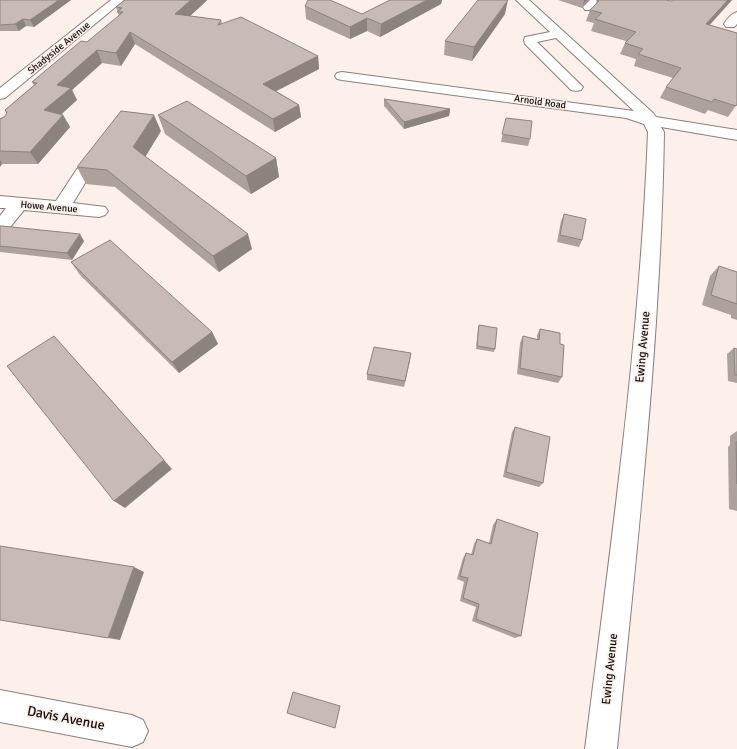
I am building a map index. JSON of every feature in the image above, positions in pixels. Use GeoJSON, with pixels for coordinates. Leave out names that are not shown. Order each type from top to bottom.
{"type":"FeatureCollection","features":[{"type":"Feature","properties":{"kind":"street","name":"Shadyside Avenue"},"geometry":{"type":"LineString","coordinates":[[0,95],[118,0]]}},
{"type":"Feature","properties":{"kind":"street","name":"Ewing Avenue"},"geometry":{"type":"LineString","coordinates":[[522,0],[648,116],[656,132],[654,212],[651,256],[632,471],[601,749]]}},
{"type":"Feature","properties":{"kind":"street"},"geometry":{"type":"LineString","coordinates":[[560,34],[530,40],[531,44],[576,87]]}},
{"type":"Feature","properties":{"kind":"street","name":"Arnold Road"},"geometry":{"type":"LineString","coordinates":[[342,76],[375,79],[628,114],[651,121],[737,135]]}},
{"type":"Feature","properties":{"kind":"street"},"geometry":{"type":"LineString","coordinates":[[61,208],[83,173]]}},
{"type":"Feature","properties":{"kind":"street","name":"Howe Avenue"},"geometry":{"type":"LineString","coordinates":[[0,202],[99,211]]}},
{"type":"Feature","properties":{"kind":"street"},"geometry":{"type":"LineString","coordinates":[[0,228],[19,204]]}},
{"type":"Feature","properties":{"kind":"street","name":"Davis Avenue"},"geometry":{"type":"LineString","coordinates":[[0,706],[132,731]]}},
{"type":"Feature","properties":{"kind":"building"},"geometry":{"type":"Polygon","coordinates":[[[0,0],[59,0],[30,20],[23,19],[15,24],[0,25],[0,0]]]}},
{"type":"Feature","properties":{"kind":"building"},"geometry":{"type":"Polygon","coordinates":[[[125,0],[191,0],[175,14],[221,20],[218,25],[241,17],[318,56],[263,84],[299,105],[273,119],[130,32],[116,53],[97,50],[57,85],[71,88],[44,110],[63,115],[30,152],[0,151],[0,119],[7,113],[5,110],[37,83],[32,82],[81,41],[87,42],[123,12],[117,12],[122,8],[116,7],[125,0]]]}},
{"type":"Feature","properties":{"kind":"building"},"geometry":{"type":"Polygon","coordinates":[[[308,0],[330,0],[362,14],[390,0],[427,0],[381,24],[367,18],[350,27],[305,6],[308,0]]]}},
{"type":"Feature","properties":{"kind":"building"},"geometry":{"type":"Polygon","coordinates":[[[478,0],[508,0],[474,47],[445,41],[478,0]]]}},
{"type":"Feature","properties":{"kind":"building"},"geometry":{"type":"Polygon","coordinates":[[[597,0],[728,0],[706,24],[737,33],[736,106],[714,99],[712,102],[666,87],[681,68],[638,54],[643,49],[625,43],[636,32],[595,19],[602,13],[590,10],[599,1],[597,0]]]}},
{"type":"Feature","properties":{"kind":"building"},"geometry":{"type":"Polygon","coordinates":[[[384,99],[450,109],[404,122],[384,99]]]}},
{"type":"Feature","properties":{"kind":"building"},"geometry":{"type":"Polygon","coordinates":[[[187,101],[276,158],[246,176],[158,115],[187,101]]]}},
{"type":"Feature","properties":{"kind":"building"},"geometry":{"type":"Polygon","coordinates":[[[121,111],[154,115],[133,147],[248,234],[213,256],[107,170],[77,167],[121,111]]]}},
{"type":"Feature","properties":{"kind":"building"},"geometry":{"type":"Polygon","coordinates":[[[506,118],[532,121],[530,139],[502,134],[506,118]]]}},
{"type":"Feature","properties":{"kind":"building"},"geometry":{"type":"Polygon","coordinates":[[[564,214],[586,219],[582,240],[560,235],[564,214]]]}},
{"type":"Feature","properties":{"kind":"building"},"geometry":{"type":"Polygon","coordinates":[[[0,226],[80,234],[67,253],[0,246],[0,226]]]}},
{"type":"Feature","properties":{"kind":"building"},"geometry":{"type":"Polygon","coordinates":[[[110,240],[212,332],[172,362],[71,262],[110,240]]]}},
{"type":"Feature","properties":{"kind":"building"},"geometry":{"type":"Polygon","coordinates":[[[719,266],[737,272],[737,304],[711,295],[719,266]]]}},
{"type":"Feature","properties":{"kind":"building"},"geometry":{"type":"Polygon","coordinates":[[[479,325],[497,328],[495,349],[477,346],[479,325]]]}},
{"type":"Feature","properties":{"kind":"building"},"geometry":{"type":"Polygon","coordinates":[[[540,329],[560,333],[560,344],[564,345],[562,377],[520,368],[523,336],[539,340],[540,329]]]}},
{"type":"Feature","properties":{"kind":"building"},"geometry":{"type":"Polygon","coordinates":[[[54,336],[164,460],[114,501],[7,366],[54,336]]]}},
{"type":"Feature","properties":{"kind":"building"},"geometry":{"type":"Polygon","coordinates":[[[374,347],[411,353],[405,381],[367,374],[374,347]]]}},
{"type":"Feature","properties":{"kind":"building"},"geometry":{"type":"Polygon","coordinates":[[[734,348],[737,349],[737,375],[735,375],[734,348]]]}},
{"type":"Feature","properties":{"kind":"building"},"geometry":{"type":"Polygon","coordinates":[[[515,427],[550,437],[543,483],[506,472],[515,427]]]}},
{"type":"Feature","properties":{"kind":"building"},"geometry":{"type":"Polygon","coordinates":[[[736,442],[737,442],[737,484],[736,442]]]}},
{"type":"Feature","properties":{"kind":"building"},"geometry":{"type":"Polygon","coordinates":[[[497,519],[538,533],[521,636],[476,619],[479,604],[463,598],[468,578],[460,576],[466,553],[473,555],[477,539],[491,544],[497,519]]]}},
{"type":"Feature","properties":{"kind":"building"},"geometry":{"type":"Polygon","coordinates":[[[0,546],[134,567],[108,638],[0,620],[0,546]]]}},
{"type":"Feature","properties":{"kind":"building"},"geometry":{"type":"Polygon","coordinates":[[[293,692],[340,706],[335,728],[287,713],[293,692]]]}}]}
